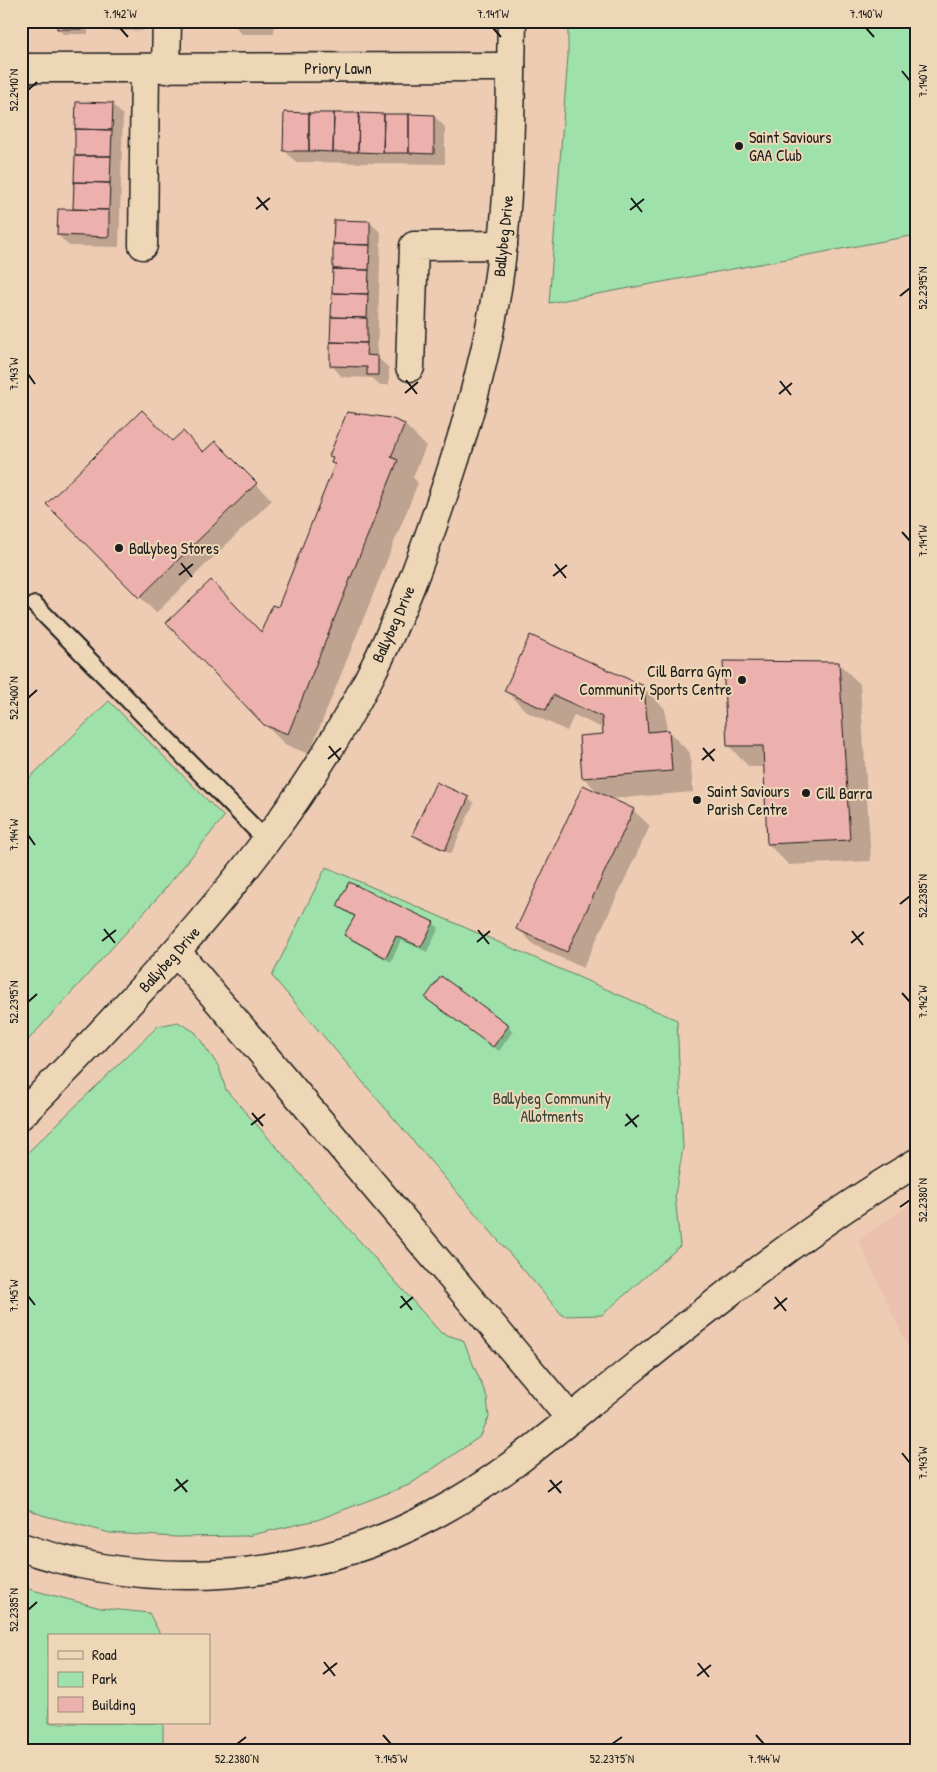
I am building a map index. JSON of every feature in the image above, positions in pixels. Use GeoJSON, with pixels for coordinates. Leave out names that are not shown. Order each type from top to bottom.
{"type":"FeatureCollection","features":[{"type":"Feature","properties":{"kind":"street"},"geometry":{"type":"LineString","coordinates":[[142,245],[156,69],[167,21]]}},
{"type":"Feature","properties":{"kind":"street","name":"Ballybeg Drive"},"geometry":{"type":"LineString","coordinates":[[21,1115],[55,1082],[177,952],[267,841],[294,802],[361,693],[390,634],[428,541],[457,454],[480,373],[492,319],[503,245],[509,173],[512,21]]}},
{"type":"Feature","properties":{"kind":"street","name":"Priory Lawn"},"geometry":{"type":"LineString","coordinates":[[21,68],[511,67]]}},
{"type":"Feature","properties":{"kind":"street"},"geometry":{"type":"LineString","coordinates":[[410,368],[414,246],[503,245]]}},
{"type":"Feature","properties":{"kind":"street"},"geometry":{"type":"LineString","coordinates":[[177,952],[571,1419]]}},
{"type":"Feature","properties":{"kind":"street"},"geometry":{"type":"LineString","coordinates":[[21,1547],[71,1561],[114,1569],[151,1573],[223,1574],[300,1563],[366,1544],[401,1531],[433,1516],[492,1479],[533,1449],[776,1256],[843,1209],[916,1163]]}},
{"type":"Feature","properties":{"kind":"lane"},"geometry":{"type":"LineString","coordinates":[[35,605],[267,841]]}},
{"type":"Feature","properties":{"kind":"shaded area"},"geometry":{"type":"Polygon","coordinates":[[[916,1201],[916,1365],[858,1239],[916,1201]]]}},
{"type":"Feature","properties":{"kind":"green space","name":"Saint Saviours GAA Club"},"geometry":{"type":"Polygon","coordinates":[[[568,21],[916,21],[916,235],[549,303],[568,56],[568,21]]]}},
{"type":"Feature","properties":{"kind":"green space"},"geometry":{"type":"Polygon","coordinates":[[[109,701],[224,817],[160,895],[21,1048],[21,786],[109,701]]]}},
{"type":"Feature","properties":{"kind":"green space","name":"Ballybeg Community Allotments"},"geometry":{"type":"Polygon","coordinates":[[[326,867],[677,1020],[683,1148],[675,1195],[680,1246],[602,1315],[563,1316],[272,976],[326,867]]]}},
{"type":"Feature","properties":{"kind":"green space"},"geometry":{"type":"Polygon","coordinates":[[[178,1022],[195,1032],[219,1067],[226,1090],[441,1333],[463,1340],[487,1397],[489,1417],[481,1436],[409,1485],[317,1520],[247,1536],[176,1537],[110,1533],[42,1515],[21,1506],[21,1159],[158,1026],[178,1022]]]}},
{"type":"Feature","properties":{"kind":"green space"},"geometry":{"type":"Polygon","coordinates":[[[21,1587],[101,1608],[149,1613],[160,1634],[48,1634],[48,1724],[163,1724],[163,1751],[21,1751],[21,1587]]]}},
{"type":"Feature","properties":{"kind":"building"},"geometry":{"type":"Polygon","coordinates":[[[57,21],[83,21],[83,29],[57,29],[57,21]]]}},
{"type":"Feature","properties":{"kind":"building"},"geometry":{"type":"Polygon","coordinates":[[[230,21],[263,21],[263,23],[230,23],[230,21]]]}},
{"type":"Feature","properties":{"kind":"building"},"geometry":{"type":"Polygon","coordinates":[[[76,102],[113,103],[112,130],[75,129],[76,102]]]}},
{"type":"Feature","properties":{"kind":"building"},"geometry":{"type":"Polygon","coordinates":[[[284,112],[309,113],[309,151],[283,151],[284,112]]]}},
{"type":"Feature","properties":{"kind":"building"},"geometry":{"type":"Polygon","coordinates":[[[309,113],[334,113],[333,152],[309,151],[309,113]]]}},
{"type":"Feature","properties":{"kind":"building"},"geometry":{"type":"Polygon","coordinates":[[[334,113],[359,113],[358,152],[333,152],[334,113]]]}},
{"type":"Feature","properties":{"kind":"building"},"geometry":{"type":"Polygon","coordinates":[[[359,113],[384,114],[383,153],[358,152],[359,113]]]}},
{"type":"Feature","properties":{"kind":"building"},"geometry":{"type":"Polygon","coordinates":[[[384,114],[409,114],[409,153],[383,153],[384,114]]]}},
{"type":"Feature","properties":{"kind":"building"},"geometry":{"type":"Polygon","coordinates":[[[409,114],[434,115],[434,154],[409,153],[409,114]]]}},
{"type":"Feature","properties":{"kind":"building"},"geometry":{"type":"Polygon","coordinates":[[[75,129],[112,130],[111,156],[75,156],[75,129]]]}},
{"type":"Feature","properties":{"kind":"building"},"geometry":{"type":"Polygon","coordinates":[[[75,156],[111,156],[110,183],[74,182],[75,156]]]}},
{"type":"Feature","properties":{"kind":"building"},"geometry":{"type":"Polygon","coordinates":[[[74,182],[110,183],[109,210],[73,209],[74,182]]]}},
{"type":"Feature","properties":{"kind":"building"},"geometry":{"type":"Polygon","coordinates":[[[58,209],[109,210],[109,237],[57,235],[58,209]]]}},
{"type":"Feature","properties":{"kind":"building"},"geometry":{"type":"Polygon","coordinates":[[[334,220],[370,221],[370,245],[333,244],[334,220]]]}},
{"type":"Feature","properties":{"kind":"building"},"geometry":{"type":"Polygon","coordinates":[[[333,244],[370,245],[369,270],[333,269],[333,244]]]}},
{"type":"Feature","properties":{"kind":"building"},"geometry":{"type":"Polygon","coordinates":[[[333,269],[369,270],[368,294],[332,293],[333,269]]]}},
{"type":"Feature","properties":{"kind":"building"},"geometry":{"type":"Polygon","coordinates":[[[332,293],[368,294],[367,318],[331,317],[332,293]]]}},
{"type":"Feature","properties":{"kind":"building"},"geometry":{"type":"Polygon","coordinates":[[[331,317],[367,318],[367,343],[330,342],[331,317]]]}},
{"type":"Feature","properties":{"kind":"building"},"geometry":{"type":"Polygon","coordinates":[[[330,342],[367,343],[366,355],[378,356],[378,375],[367,375],[367,367],[330,366],[330,342]]]}},
{"type":"Feature","properties":{"kind":"building"},"geometry":{"type":"Polygon","coordinates":[[[142,410],[172,441],[183,431],[203,452],[215,441],[257,483],[139,598],[46,504],[142,410]]]}},
{"type":"Feature","properties":{"kind":"building"},"geometry":{"type":"Polygon","coordinates":[[[347,412],[390,418],[405,424],[391,457],[398,460],[288,734],[264,725],[166,623],[211,580],[261,632],[272,605],[278,607],[335,464],[331,463],[333,457],[329,456],[347,412]]]}},
{"type":"Feature","properties":{"kind":"building"},"geometry":{"type":"Polygon","coordinates":[[[530,635],[644,686],[648,732],[669,730],[672,771],[582,778],[579,736],[603,734],[602,717],[553,695],[546,710],[504,691],[530,635]]]}},
{"type":"Feature","properties":{"kind":"building","name":"Cill Barra"},"geometry":{"type":"Polygon","coordinates":[[[723,661],[839,662],[850,840],[767,844],[763,746],[727,746],[723,661]]]}},
{"type":"Feature","properties":{"kind":"building"},"geometry":{"type":"Polygon","coordinates":[[[436,782],[469,797],[445,850],[412,835],[436,782]]]}},
{"type":"Feature","properties":{"kind":"building"},"geometry":{"type":"Polygon","coordinates":[[[583,785],[634,809],[567,952],[516,929],[583,785]]]}},
{"type":"Feature","properties":{"kind":"building"},"geometry":{"type":"Polygon","coordinates":[[[349,882],[434,922],[421,947],[396,936],[386,958],[344,935],[355,916],[337,906],[349,882]]]}},
{"type":"Feature","properties":{"kind":"building"},"geometry":{"type":"Polygon","coordinates":[[[441,976],[509,1025],[493,1047],[425,998],[441,976]]]}},
{"type":"Feature","properties":{"kind":"place","name":"Saint Saviours GAA Club"},"geometry":{"type":"Point","coordinates":[739,146]}},
{"type":"Feature","properties":{"kind":"place","name":"Ballybeg Stores"},"geometry":{"type":"Point","coordinates":[119,548]}},
{"type":"Feature","properties":{"kind":"place","name":"Cill Barra Gym Community Sports Centre"},"geometry":{"type":"Point","coordinates":[742,680]}},
{"type":"Feature","properties":{"kind":"place","name":"Cill Barra"},"geometry":{"type":"Point","coordinates":[806,793]}},
{"type":"Feature","properties":{"kind":"place","name":"Saint Saviours Parish Centre"},"geometry":{"type":"Point","coordinates":[697,800]}}]}
